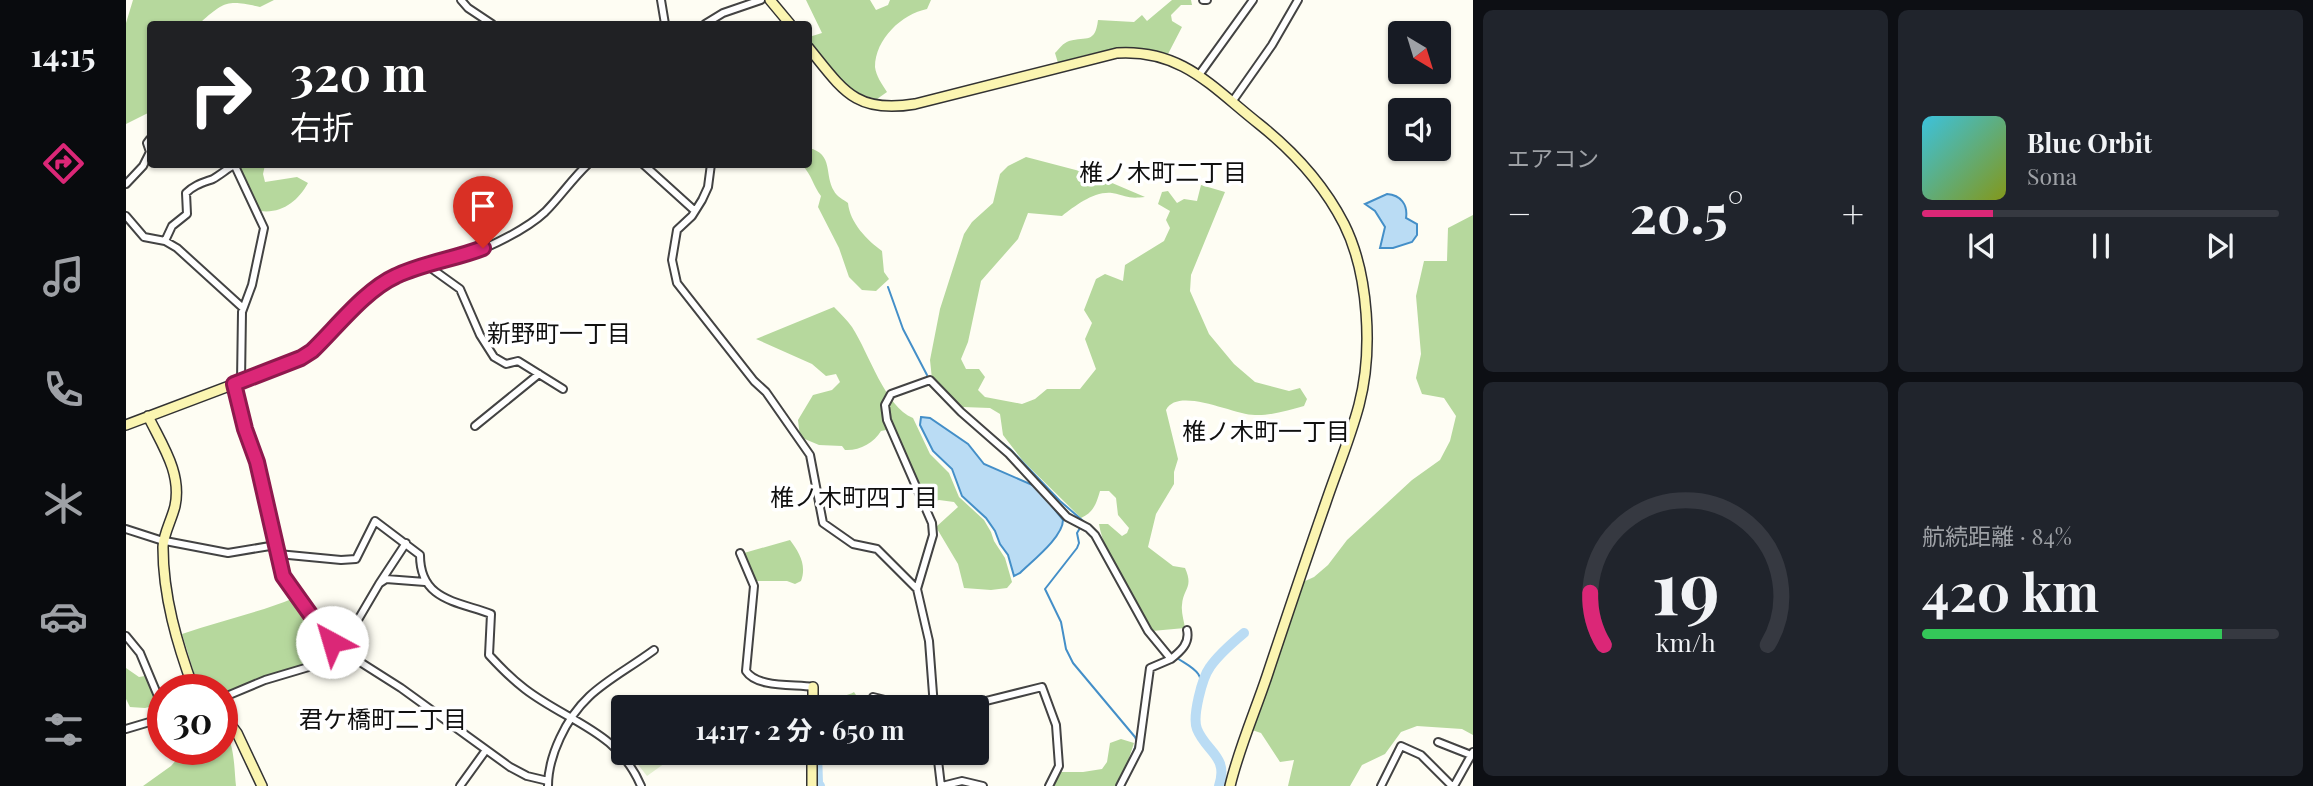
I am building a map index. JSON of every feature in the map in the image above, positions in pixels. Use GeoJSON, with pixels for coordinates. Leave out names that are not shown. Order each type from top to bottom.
{"type":"FeatureCollection","features":[{"type":"Feature","properties":{"kind":"street"},"geometry":{"type":"LineString","coordinates":[[461,0],[488,21]]}},
{"type":"Feature","properties":{"kind":"street"},"geometry":{"type":"LineString","coordinates":[[661,0],[664,21]]}},
{"type":"Feature","properties":{"kind":"street"},"geometry":{"type":"LineString","coordinates":[[710,21],[723,13],[761,0]]}},
{"type":"Feature","properties":{"kind":"street"},"geometry":{"type":"LineString","coordinates":[[770,0],[788,21]]}},
{"type":"Feature","properties":{"kind":"street"},"geometry":{"type":"LineString","coordinates":[[1244,0],[1249,7]]}},
{"type":"Feature","properties":{"kind":"street"},"geometry":{"type":"LineString","coordinates":[[1199,75],[1253,0]]}},
{"type":"Feature","properties":{"kind":"street"},"geometry":{"type":"LineString","coordinates":[[1231,102],[1265,55],[1298,0]]}},
{"type":"Feature","properties":{"kind":"street"},"geometry":{"type":"LineString","coordinates":[[812,52],[838,85],[852,97],[876,106],[891,108],[1117,53],[1140,52],[1157,55],[1175,61],[1199,75],[1293,153],[1344,225],[1355,255],[1367,325],[1367,357],[1359,404],[1230,786]]}},
{"type":"Feature","properties":{"kind":"street"},"geometry":{"type":"LineString","coordinates":[[126,184],[147,158]]}},
{"type":"Feature","properties":{"kind":"street"},"geometry":{"type":"LineString","coordinates":[[165,241],[172,226],[187,214],[186,193],[229,168]]}},
{"type":"Feature","properties":{"kind":"street"},"geometry":{"type":"LineString","coordinates":[[235,168],[264,228],[252,285],[243,308],[238,383],[245,429],[257,462],[283,576],[325,635],[349,655],[401,688],[518,772],[548,784],[554,751],[570,717],[586,698],[611,678],[654,650]]}},
{"type":"Feature","properties":{"kind":"street"},"geometry":{"type":"LineString","coordinates":[[126,425],[290,363],[312,351],[382,284],[403,273],[483,248],[532,222],[584,168]]}},
{"type":"Feature","properties":{"kind":"street"},"geometry":{"type":"LineString","coordinates":[[647,168],[695,211]]}},
{"type":"Feature","properties":{"kind":"street"},"geometry":{"type":"LineString","coordinates":[[710,168],[708,187],[695,211],[677,230],[672,260],[677,283],[754,381],[766,392],[810,456],[823,523],[853,544],[877,549],[917,589]]}},
{"type":"Feature","properties":{"kind":"street"},"geometry":{"type":"LineString","coordinates":[[126,216],[144,237],[165,241],[177,248],[243,308]]}},
{"type":"Feature","properties":{"kind":"street"},"geometry":{"type":"LineString","coordinates":[[428,266],[460,289],[485,345],[494,357],[506,364],[519,361],[563,389]]}},
{"type":"Feature","properties":{"kind":"street"},"geometry":{"type":"LineString","coordinates":[[475,426],[539,374]]}},
{"type":"Feature","properties":{"kind":"street"},"geometry":{"type":"LineString","coordinates":[[933,695],[929,643],[917,589],[933,535],[932,523],[887,420],[885,405],[891,394],[930,380],[961,412],[1010,454],[1067,517],[1088,528],[1095,535],[1148,631],[1171,659]]}},
{"type":"Feature","properties":{"kind":"street"},"geometry":{"type":"LineString","coordinates":[[148,415],[173,466],[178,483],[164,540],[164,568],[172,617],[189,674]]}},
{"type":"Feature","properties":{"kind":"street"},"geometry":{"type":"LineString","coordinates":[[278,554],[356,559],[375,521],[420,555],[420,568],[425,582],[437,594],[491,614],[489,655],[525,690],[606,738],[628,761],[641,786]]}},
{"type":"Feature","properties":{"kind":"street"},"geometry":{"type":"LineString","coordinates":[[126,529],[228,553],[276,545]]}},
{"type":"Feature","properties":{"kind":"street"},"geometry":{"type":"LineString","coordinates":[[342,647],[406,543]]}},
{"type":"Feature","properties":{"kind":"street"},"geometry":{"type":"LineString","coordinates":[[740,552],[754,586],[746,671],[749,676],[760,681],[813,687],[813,695]]}},
{"type":"Feature","properties":{"kind":"street"},"geometry":{"type":"LineString","coordinates":[[379,584],[386,579],[425,582]]}},
{"type":"Feature","properties":{"kind":"street"},"geometry":{"type":"LineString","coordinates":[[1120,786],[1139,749],[1150,668],[1171,659],[1186,644],[1187,630]]}},
{"type":"Feature","properties":{"kind":"street"},"geometry":{"type":"LineString","coordinates":[[126,636],[140,653],[149,674]]}},
{"type":"Feature","properties":{"kind":"street"},"geometry":{"type":"LineString","coordinates":[[238,691],[265,680],[349,655]]}},
{"type":"Feature","properties":{"kind":"street"},"geometry":{"type":"LineString","coordinates":[[989,700],[1042,687],[1055,725],[1059,766],[1049,786]]}},
{"type":"Feature","properties":{"kind":"street"},"geometry":{"type":"LineString","coordinates":[[126,729],[147,723]]}},
{"type":"Feature","properties":{"kind":"street"},"geometry":{"type":"LineString","coordinates":[[238,735],[262,786]]}},
{"type":"Feature","properties":{"kind":"street"},"geometry":{"type":"LineString","coordinates":[[1381,786],[1401,746],[1421,755],[1453,786],[1472,753],[1438,742]]}},
{"type":"Feature","properties":{"kind":"street"},"geometry":{"type":"LineString","coordinates":[[460,786],[486,750]]}},
{"type":"Feature","properties":{"kind":"street"},"geometry":{"type":"LineString","coordinates":[[812,786],[813,765]]}},
{"type":"Feature","properties":{"kind":"street"},"geometry":{"type":"LineString","coordinates":[[939,765],[941,786],[962,781],[983,786]]}},
{"type":"Feature","properties":{"kind":"green space"},"geometry":{"type":"Polygon","coordinates":[[[133,0],[274,0],[260,7],[241,3],[228,4],[202,21],[147,21],[147,114],[126,124],[126,23],[133,0]]]}},
{"type":"Feature","properties":{"kind":"green space"},"geometry":{"type":"Polygon","coordinates":[[[806,0],[870,0],[876,10],[888,5],[890,0],[931,0],[927,9],[908,16],[892,29],[880,47],[875,67],[887,92],[877,99],[855,91],[830,68],[812,45],[812,36],[822,33],[806,0]]]}},
{"type":"Feature","properties":{"kind":"green space"},"geometry":{"type":"Polygon","coordinates":[[[1172,0],[1191,0],[1192,5],[1181,5],[1171,15],[1172,21],[1182,27],[1168,54],[1154,50],[1113,50],[1058,63],[1055,53],[1069,41],[1092,36],[1098,20],[1134,22],[1142,15],[1147,21],[1172,0]]]}},
{"type":"Feature","properties":{"kind":"green space"},"geometry":{"type":"Polygon","coordinates":[[[812,149],[825,160],[835,193],[848,203],[860,230],[882,251],[884,272],[889,279],[876,291],[862,290],[849,277],[839,248],[818,207],[821,196],[804,168],[812,168],[812,149]]]}},
{"type":"Feature","properties":{"kind":"green space"},"geometry":{"type":"Polygon","coordinates":[[[1026,157],[1091,174],[1145,197],[1105,193],[1085,200],[1062,216],[1028,213],[1018,239],[981,281],[968,342],[961,359],[966,369],[979,369],[985,377],[978,390],[985,397],[1022,404],[1035,399],[1047,389],[1080,389],[1096,369],[1085,339],[1092,323],[1084,310],[1096,279],[1105,274],[1123,281],[1125,265],[1164,241],[1170,228],[1166,220],[1170,211],[1158,204],[1162,192],[1168,191],[1177,203],[1184,199],[1197,201],[1201,185],[1225,192],[1191,275],[1190,291],[1209,334],[1234,364],[1255,382],[1289,391],[1300,388],[1307,399],[1304,406],[1261,415],[1194,401],[1172,403],[1166,410],[1178,459],[1174,484],[1156,514],[1148,547],[1173,566],[1185,568],[1188,580],[1182,608],[1185,628],[1152,631],[1121,579],[1107,550],[1099,524],[1108,524],[1122,536],[1129,528],[1118,515],[1116,498],[1109,491],[1100,491],[1094,507],[1081,518],[1023,461],[1003,435],[1000,414],[990,408],[963,407],[932,379],[930,360],[940,309],[964,234],[972,222],[993,203],[1000,174],[1008,166],[1026,157]]]}},
{"type":"Feature","properties":{"kind":"green space"},"geometry":{"type":"Polygon","coordinates":[[[238,168],[264,168],[265,182],[297,177],[308,183],[288,205],[275,210],[260,211],[238,168]]]}},
{"type":"Feature","properties":{"kind":"green space"},"geometry":{"type":"Polygon","coordinates":[[[1473,215],[1473,735],[1462,729],[1417,726],[1401,732],[1385,754],[1362,765],[1350,786],[1288,786],[1294,760],[1280,762],[1261,733],[1252,730],[1303,582],[1328,565],[1347,540],[1412,480],[1440,460],[1450,441],[1456,416],[1444,398],[1422,394],[1416,378],[1421,354],[1416,296],[1424,261],[1447,261],[1448,228],[1473,215]]]}},
{"type":"Feature","properties":{"kind":"green space"},"geometry":{"type":"Polygon","coordinates":[[[834,307],[852,327],[894,403],[913,418],[930,454],[949,473],[959,497],[984,520],[1005,558],[1012,582],[1007,588],[964,588],[958,564],[936,527],[958,507],[954,502],[939,500],[929,504],[896,435],[886,430],[881,431],[870,443],[850,450],[845,450],[842,446],[819,445],[800,437],[798,420],[813,395],[832,390],[840,382],[836,374],[826,376],[812,364],[756,339],[834,307]]]}},
{"type":"Feature","properties":{"kind":"green space"},"geometry":{"type":"Polygon","coordinates":[[[790,540],[803,564],[801,581],[795,584],[787,581],[756,581],[744,553],[790,540]]]}},
{"type":"Feature","properties":{"kind":"green space"},"geometry":{"type":"Polygon","coordinates":[[[294,598],[320,633],[342,650],[342,655],[299,666],[238,689],[238,674],[194,674],[182,634],[294,598]]]}},
{"type":"Feature","properties":{"kind":"green space"},"geometry":{"type":"Polygon","coordinates":[[[126,668],[139,677],[147,678],[147,708],[130,707],[126,699],[126,668]]]}},
{"type":"Feature","properties":{"kind":"green space"},"geometry":{"type":"Polygon","coordinates":[[[1121,739],[1134,743],[1115,786],[1052,786],[1060,772],[1102,769],[1107,762],[1110,743],[1121,739]]]}},
{"type":"Feature","properties":{"kind":"green space"},"geometry":{"type":"Polygon","coordinates":[[[234,765],[236,786],[143,786],[171,766],[234,765]]]}},
{"type":"Feature","properties":{"kind":"green space"},"geometry":{"type":"Polygon","coordinates":[[[638,765],[662,765],[647,776],[638,765]]]}},
{"type":"Feature","properties":{"kind":"water"},"geometry":{"type":"Polygon","coordinates":[[[1387,194],[1396,196],[1402,202],[1406,209],[1406,218],[1417,224],[1417,235],[1412,242],[1393,248],[1380,248],[1385,227],[1375,211],[1365,204],[1387,194]]]}},
{"type":"Feature","properties":{"kind":"water"},"geometry":{"type":"Polygon","coordinates":[[[921,417],[930,418],[968,444],[984,464],[1037,487],[1063,520],[1062,527],[1053,541],[1020,573],[1014,576],[1008,555],[995,531],[986,518],[962,496],[952,469],[933,451],[920,425],[921,417]]]}},
{"type":"Feature","properties":{"kind":"waterway"},"geometry":{"type":"LineString","coordinates":[[888,287],[903,329],[927,375]]}},
{"type":"Feature","properties":{"kind":"waterway"},"geometry":{"type":"LineString","coordinates":[[983,428],[1010,449],[1060,501],[1097,533]]}},
{"type":"Feature","properties":{"kind":"waterway"},"geometry":{"type":"LineString","coordinates":[[1080,528],[1077,533],[1077,548],[1045,589],[1061,622],[1066,649],[1073,663],[1135,737],[1137,742],[1132,756]]}},
{"type":"Feature","properties":{"kind":"waterway"},"geometry":{"type":"LineString","coordinates":[[1219,786],[1221,768],[1197,729],[1197,707],[1210,667],[1244,633]]}},
{"type":"Feature","properties":{"kind":"waterway"},"geometry":{"type":"LineString","coordinates":[[1177,658],[1197,672],[1201,681],[1200,695]]}},
{"type":"Feature","properties":{"kind":"waterway"},"geometry":{"type":"LineString","coordinates":[[817,765],[820,786]]}},
{"type":"Feature","properties":{"kind":"district","name":"椎ノ木町二丁目"},"geometry":{"type":"Point","coordinates":[1163,173]}},
{"type":"Feature","properties":{"kind":"district","name":"新野町一丁目"},"geometry":{"type":"Point","coordinates":[559,334]}},
{"type":"Feature","properties":{"kind":"district","name":"椎ノ木町一丁目"},"geometry":{"type":"Point","coordinates":[1266,432]}},
{"type":"Feature","properties":{"kind":"district","name":"椎ノ木町四丁目"},"geometry":{"type":"Point","coordinates":[854,498]}},
{"type":"Feature","properties":{"kind":"district","name":"君ケ橋町二丁目"},"geometry":{"type":"Point","coordinates":[383,720]}},
{"type":"Feature","properties":{"kind":"route"},"geometry":{"type":"LineString","coordinates":[[332,642],[283,576],[257,462],[245,429],[234,384],[301,358],[312,351],[389,279],[483,248]]}}]}
